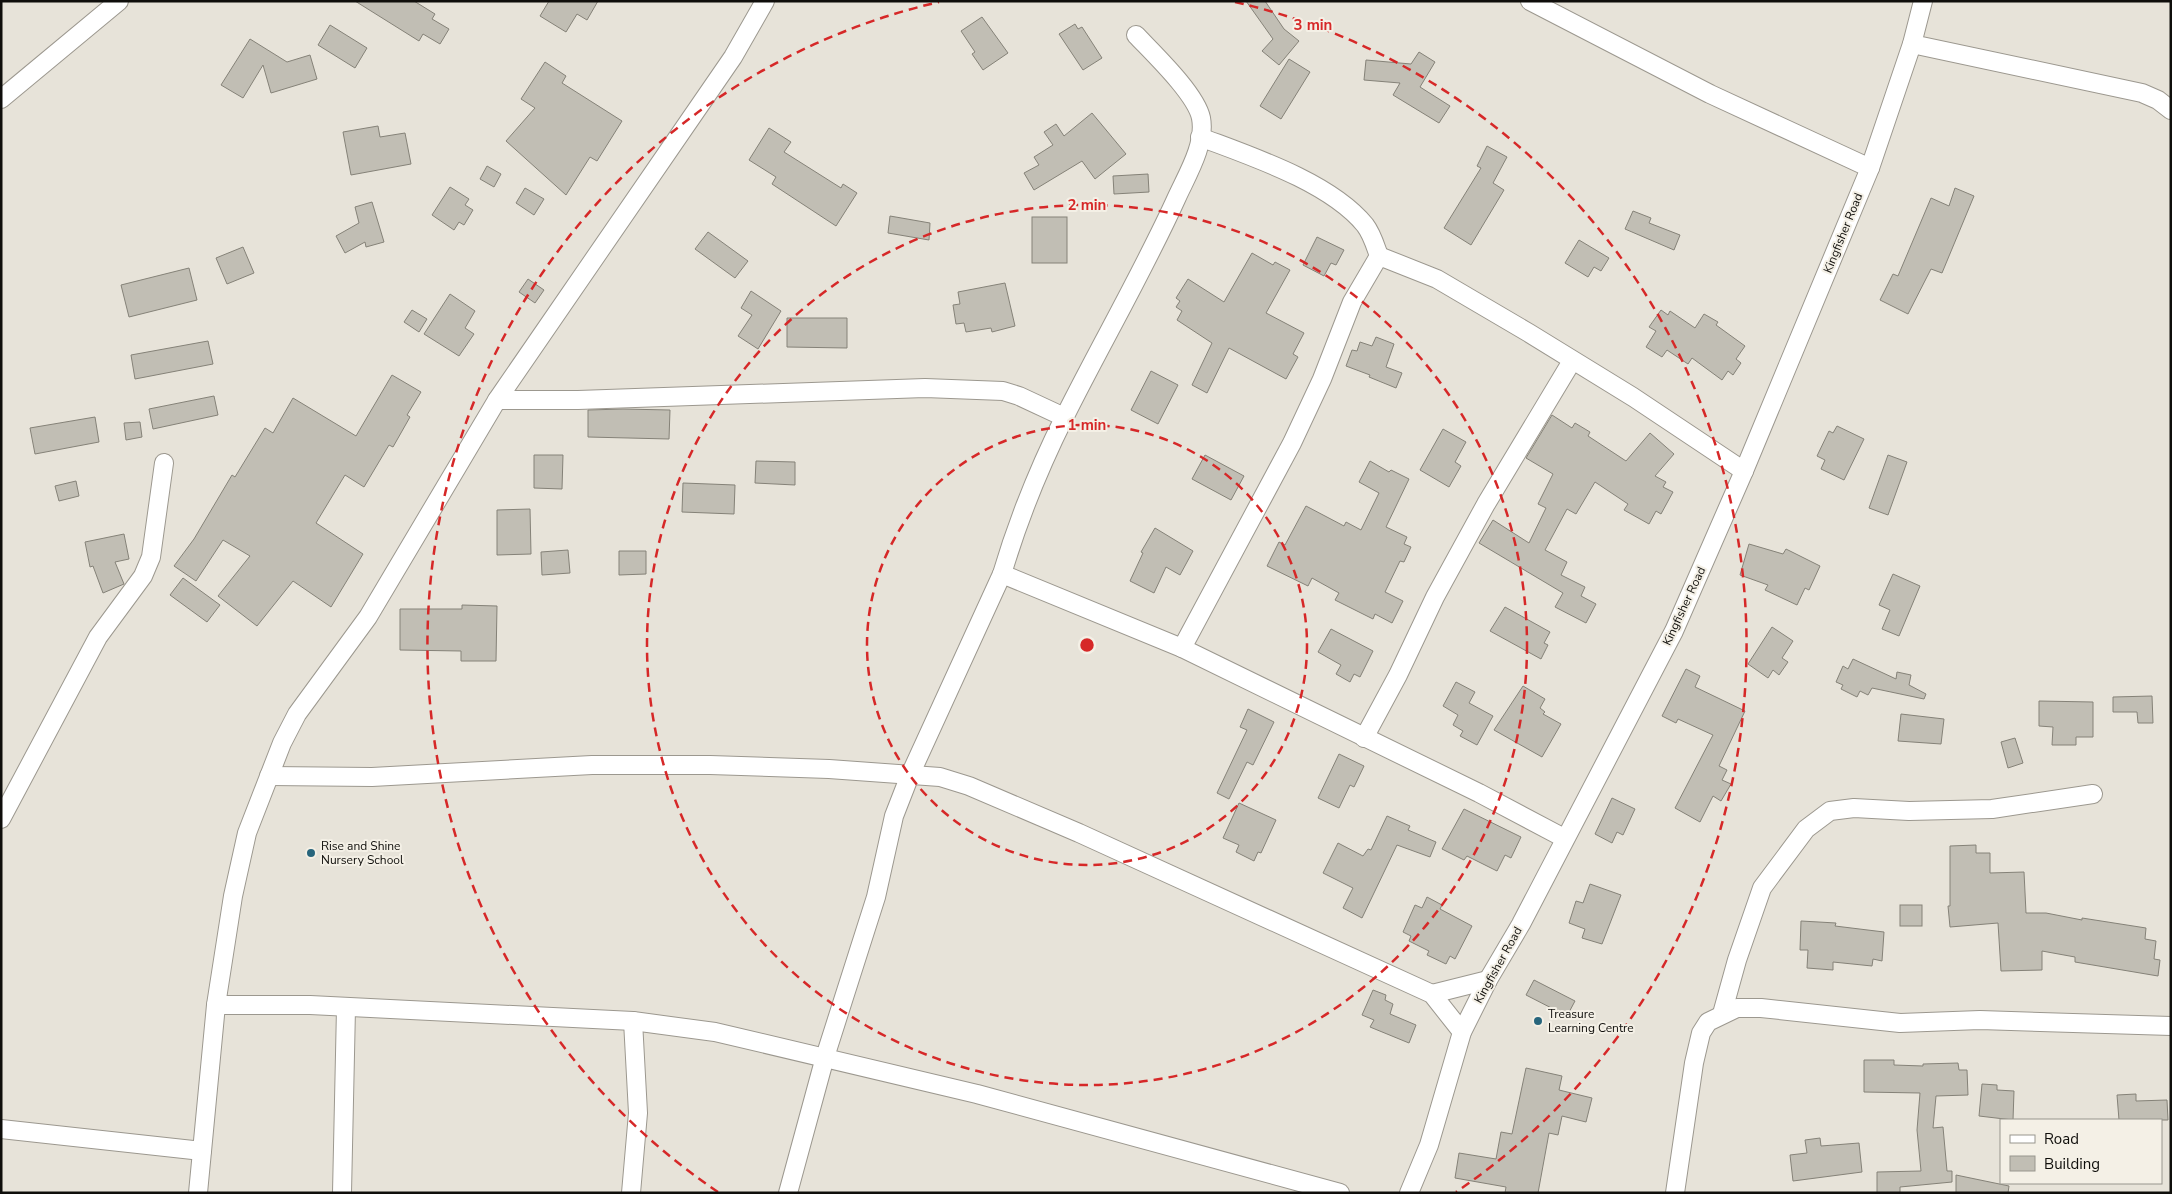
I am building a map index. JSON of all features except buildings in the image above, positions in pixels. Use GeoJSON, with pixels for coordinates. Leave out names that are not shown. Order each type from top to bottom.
{"type":"FeatureCollection","features":[{"type":"Feature","properties":{"kind":"street"},"geometry":{"type":"LineString","coordinates":[[1,99],[119,1]]}},
{"type":"Feature","properties":{"kind":"street"},"geometry":{"type":"LineString","coordinates":[[198,1193],[216,1005],[233,896],[247,833],[282,743],[297,714],[368,616],[497,400],[732,57],[765,1]]}},
{"type":"Feature","properties":{"kind":"street"},"geometry":{"type":"LineString","coordinates":[[1530,1],[1710,94],[1870,168]]}},
{"type":"Feature","properties":{"kind":"street","name":"Kingfisher Road"},"geometry":{"type":"LineString","coordinates":[[1409,1193],[1428,1145],[1462,1032],[1488,980],[1521,924],[1564,838],[1674,631],[1744,471],[1870,168],[1912,44],[1923,1]]}},
{"type":"Feature","properties":{"kind":"street"},"geometry":{"type":"LineString","coordinates":[[788,1193],[825,1057],[876,897],[894,816],[910,775],[1002,574],[1021,519],[1064,417],[1155,247],[1197,153],[1201,119],[1194,104],[1180,84],[1136,35]]}},
{"type":"Feature","properties":{"kind":"street"},"geometry":{"type":"LineString","coordinates":[[1912,44],[2142,93],[2158,100],[2171,110]]}},
{"type":"Feature","properties":{"kind":"street"},"geometry":{"type":"LineString","coordinates":[[1182,648],[1292,443],[1322,379],[1352,302],[1379,256],[1373,238],[1364,224],[1323,191],[1278,167],[1200,138]]}},
{"type":"Feature","properties":{"kind":"street"},"geometry":{"type":"LineString","coordinates":[[1379,256],[1437,280],[1529,333],[1632,397],[1744,471]]}},
{"type":"Feature","properties":{"kind":"street"},"geometry":{"type":"LineString","coordinates":[[1364,738],[1398,676],[1435,597],[1486,504],[1572,361]]}},
{"type":"Feature","properties":{"kind":"street"},"geometry":{"type":"LineString","coordinates":[[497,400],[578,400],[925,388],[1003,391],[1019,396],[1064,417]]}},
{"type":"Feature","properties":{"kind":"street"},"geometry":{"type":"LineString","coordinates":[[1,819],[98,637],[143,576],[150,557],[164,463]]}},
{"type":"Feature","properties":{"kind":"street"},"geometry":{"type":"LineString","coordinates":[[1002,574],[1182,648],[1478,792],[1564,838]]}},
{"type":"Feature","properties":{"kind":"street"},"geometry":{"type":"LineString","coordinates":[[269,776],[372,777],[592,765],[720,765],[829,769],[940,777],[968,786],[1079,833],[1432,994],[1462,1032]]}},
{"type":"Feature","properties":{"kind":"street"},"geometry":{"type":"LineString","coordinates":[[1722,1014],[1737,960],[1762,888],[1806,829],[1830,811],[1854,808],[1909,811],[1992,808],[2093,794]]}},
{"type":"Feature","properties":{"kind":"street"},"geometry":{"type":"LineString","coordinates":[[1432,994],[1488,980]]}},
{"type":"Feature","properties":{"kind":"street"},"geometry":{"type":"LineString","coordinates":[[216,1005],[310,1005],[632,1021],[715,1032],[978,1094],[1340,1193]]}},
{"type":"Feature","properties":{"kind":"street"},"geometry":{"type":"LineString","coordinates":[[342,1193],[346,1008]]}},
{"type":"Feature","properties":{"kind":"street"},"geometry":{"type":"LineString","coordinates":[[1675,1193],[1694,1063],[1701,1033],[1708,1022],[1736,1008],[1761,1008],[1900,1024],[1980,1020],[2171,1026]]}},
{"type":"Feature","properties":{"kind":"street"},"geometry":{"type":"LineString","coordinates":[[631,1193],[638,1113],[632,1021]]}},
{"type":"Feature","properties":{"kind":"street"},"geometry":{"type":"LineString","coordinates":[[1,1128],[202,1151]]}},
{"type":"Feature","properties":{"kind":"place","name":"Rise and Shine Nursery School"},"geometry":{"type":"Point","coordinates":[311,853]}},
{"type":"Feature","properties":{"kind":"place","name":"Treasure Learning Centre"},"geometry":{"type":"Point","coordinates":[1538,1021]}}]}
